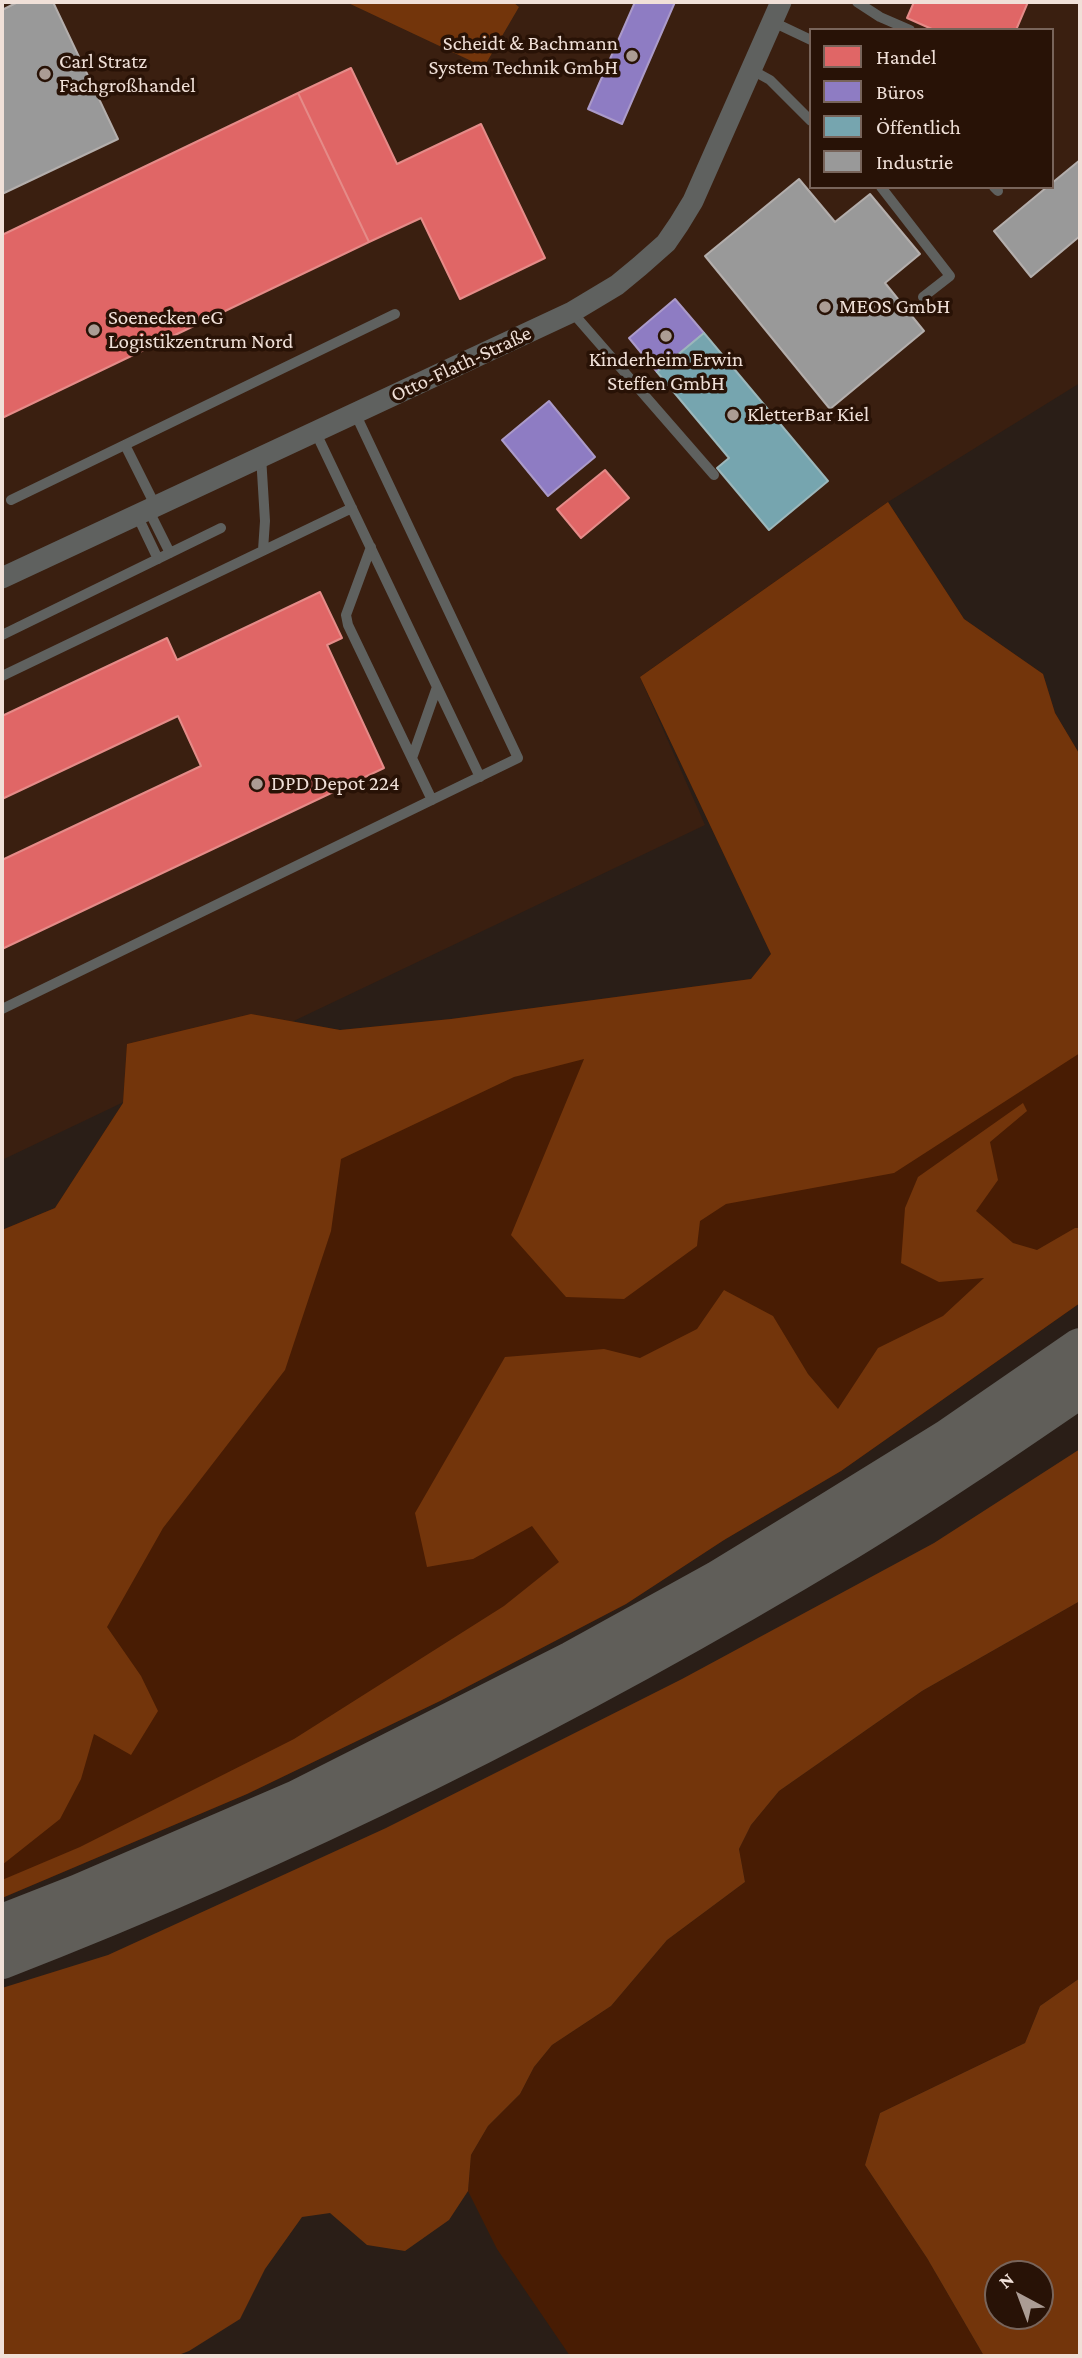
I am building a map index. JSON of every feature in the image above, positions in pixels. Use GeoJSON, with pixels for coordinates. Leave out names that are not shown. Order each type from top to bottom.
{"type":"FeatureCollection","features":[{"type":"Feature","properties":{"kind":"highway"},"geometry":{"type":"LineString","coordinates":[[2,1923],[79,1893],[297,1799],[572,1660],[717,1580],[825,1514],[948,1438],[1080,1347]]}},
{"type":"Feature","properties":{"kind":"highway"},"geometry":{"type":"LineString","coordinates":[[2,1960],[98,1922],[306,1831],[567,1702],[850,1540],[958,1472],[1080,1389]]}},
{"type":"Feature","properties":{"kind":"street","name":"Otto-Flath-Straße"},"geometry":{"type":"LineString","coordinates":[[2,578],[572,312],[617,285],[666,243],[693,201],[777,12]]}},
{"type":"Feature","properties":{"kind":"lane"},"geometry":{"type":"LineString","coordinates":[[857,2],[880,18],[905,28]]}},
{"type":"Feature","properties":{"kind":"lane"},"geometry":{"type":"LineString","coordinates":[[777,12],[809,38]]}},
{"type":"Feature","properties":{"kind":"lane"},"geometry":{"type":"LineString","coordinates":[[752,70],[770,80],[809,119]]}},
{"type":"Feature","properties":{"kind":"lane"},"geometry":{"type":"LineString","coordinates":[[883,189],[950,276],[923,297]]}},
{"type":"Feature","properties":{"kind":"lane"},"geometry":{"type":"LineString","coordinates":[[572,312],[714,475]]}},
{"type":"Feature","properties":{"kind":"lane"},"geometry":{"type":"LineString","coordinates":[[11,500],[395,314]]}},
{"type":"Feature","properties":{"kind":"lane"},"geometry":{"type":"LineString","coordinates":[[2,1009],[519,758],[355,413]]}},
{"type":"Feature","properties":{"kind":"lane"},"geometry":{"type":"LineString","coordinates":[[315,431],[480,776]]}},
{"type":"Feature","properties":{"kind":"lane"},"geometry":{"type":"LineString","coordinates":[[125,445],[147,510],[158,559]]}},
{"type":"Feature","properties":{"kind":"lane"},"geometry":{"type":"LineString","coordinates":[[261,456],[265,521],[262,550]]}},
{"type":"Feature","properties":{"kind":"lane"},"geometry":{"type":"LineString","coordinates":[[2,676],[352,508]]}},
{"type":"Feature","properties":{"kind":"lane"},"geometry":{"type":"LineString","coordinates":[[147,510],[170,553]]}},
{"type":"Feature","properties":{"kind":"lane"},"geometry":{"type":"LineString","coordinates":[[2,635],[221,528]]}},
{"type":"Feature","properties":{"kind":"lane"},"geometry":{"type":"LineString","coordinates":[[371,547],[346,615],[348,625],[432,800]]}},
{"type":"Feature","properties":{"kind":"lane"},"geometry":{"type":"LineString","coordinates":[[412,758],[437,687]]}},
{"type":"Feature","properties":{"kind":"shaded area"},"geometry":{"type":"Polygon","coordinates":[[[2,2],[346,2],[484,67],[519,7],[513,2],[1080,2],[1080,383],[888,502],[640,677],[705,825],[2,1160],[2,2]]]}},
{"type":"Feature","properties":{"kind":"shaded area"},"geometry":{"type":"Polygon","coordinates":[[[346,2],[513,2],[519,7],[484,67],[346,2]]]}},
{"type":"Feature","properties":{"kind":"shaded area"},"geometry":{"type":"Polygon","coordinates":[[[888,502],[964,619],[1043,674],[1055,713],[1080,755],[1080,1303],[841,1471],[724,1540],[626,1604],[440,1701],[247,1794],[2,1898],[2,1230],[55,1208],[123,1103],[127,1044],[251,1014],[340,1030],[451,1019],[751,979],[771,954],[640,677],[888,502]]]}},
{"type":"Feature","properties":{"kind":"shaded area"},"geometry":{"type":"Polygon","coordinates":[[[888,502],[964,619],[1043,674],[1055,713],[1080,755],[1080,1053],[894,1173],[726,1204],[700,1221],[697,1246],[624,1299],[566,1297],[511,1235],[584,1059],[514,1077],[341,1159],[331,1231],[285,1370],[163,1528],[107,1627],[141,1676],[158,1711],[131,1755],[94,1734],[81,1779],[60,1819],[2,1865],[2,1230],[55,1208],[123,1103],[127,1044],[251,1014],[340,1030],[451,1019],[751,979],[771,954],[640,677],[888,502]]]}},
{"type":"Feature","properties":{"kind":"shaded area"},"geometry":{"type":"Polygon","coordinates":[[[1023,1103],[1027,1111],[990,1142],[998,1180],[976,1211],[1013,1243],[1037,1250],[1075,1228],[1080,1228],[1080,1303],[841,1471],[724,1540],[626,1604],[440,1701],[247,1794],[2,1898],[2,1880],[80,1847],[294,1739],[504,1606],[559,1562],[532,1526],[473,1559],[427,1567],[415,1513],[505,1357],[604,1349],[640,1358],[697,1329],[724,1290],[773,1316],[808,1374],[838,1409],[878,1348],[943,1316],[984,1278],[939,1282],[901,1263],[905,1208],[918,1177],[1023,1103]]]}},
{"type":"Feature","properties":{"kind":"shaded area"},"geometry":{"type":"Polygon","coordinates":[[[1080,1449],[1080,1601],[922,1691],[779,1791],[751,1825],[739,1849],[745,1882],[667,1940],[611,2006],[552,2045],[534,2067],[520,2094],[488,2126],[471,2155],[468,2191],[449,2220],[405,2251],[367,2245],[330,2213],[302,2217],[265,2269],[240,2319],[189,2351],[176,2356],[3,2356],[2,1988],[108,1955],[386,1828],[682,1679],[934,1543],[1080,1449]]]}},
{"type":"Feature","properties":{"kind":"shaded area"},"geometry":{"type":"Polygon","coordinates":[[[1080,1601],[1080,1978],[1040,2006],[1025,2043],[880,2113],[865,2165],[927,2258],[984,2356],[570,2356],[497,2249],[468,2191],[471,2155],[488,2126],[520,2094],[534,2067],[552,2045],[611,2006],[667,1940],[745,1882],[739,1849],[751,1825],[779,1791],[922,1691],[1080,1601]]]}},
{"type":"Feature","properties":{"kind":"shaded area"},"geometry":{"type":"Polygon","coordinates":[[[1080,1978],[1080,2356],[984,2356],[927,2258],[865,2165],[880,2113],[1025,2043],[1040,2006],[1080,1978]]]}},
{"type":"Feature","properties":{"kind":"building: Handel"},"geometry":{"type":"Polygon","coordinates":[[[914,2],[1028,2],[1017,28],[930,28],[907,18],[914,2]]]}},
{"type":"Feature","properties":{"kind":"building: Handel"},"geometry":{"type":"Polygon","coordinates":[[[351,68],[397,164],[481,124],[545,258],[460,299],[421,218],[369,242],[298,93],[351,68]]]}},
{"type":"Feature","properties":{"kind":"building: Handel","name":"Soenecken eG Logistikzentrum Nord"},"geometry":{"type":"Polygon","coordinates":[[[298,93],[369,242],[2,418],[2,235],[298,93]]]}},
{"type":"Feature","properties":{"kind":"building: Handel"},"geometry":{"type":"Polygon","coordinates":[[[605,470],[629,498],[581,538],[557,509],[605,470]]]}},
{"type":"Feature","properties":{"kind":"building: Handel","name":"DPD Depot 224"},"geometry":{"type":"Polygon","coordinates":[[[320,592],[342,638],[327,645],[384,768],[2,949],[2,860],[201,766],[178,716],[2,799],[2,716],[167,638],[177,660],[320,592]]]}},
{"type":"Feature","properties":{"kind":"building: Büros","name":"Scheidt & Bachmann System Technik GmbH"},"geometry":{"type":"Polygon","coordinates":[[[635,2],[675,2],[622,124],[588,109],[635,2]]]}},
{"type":"Feature","properties":{"kind":"building: Büros","name":"Kinderheim Erwin Steffen GmbH"},"geometry":{"type":"Polygon","coordinates":[[[675,299],[704,333],[657,372],[629,338],[675,299]]]}},
{"type":"Feature","properties":{"kind":"building: Büros"},"geometry":{"type":"Polygon","coordinates":[[[549,401],[595,457],[548,496],[502,440],[549,401]]]}},
{"type":"Feature","properties":{"kind":"building: Öffentlich","name":"KletterBar Kiel"},"geometry":{"type":"Polygon","coordinates":[[[704,333],[828,481],[769,530],[717,468],[729,458],[657,372],[704,333]]]}},
{"type":"Feature","properties":{"kind":"building: Industrie","name":"Carl Stratz Fachgroßhandel"},"geometry":{"type":"Polygon","coordinates":[[[18,2],[53,2],[118,139],[2,194],[2,10],[18,2]]]}},
{"type":"Feature","properties":{"kind":"building: Industrie"},"geometry":{"type":"Polygon","coordinates":[[[1080,160],[1080,236],[1031,277],[994,231],[1045,189],[1054,189],[1054,181],[1080,160]]]}},
{"type":"Feature","properties":{"kind":"building: Industrie","name":"MEOS GmbH"},"geometry":{"type":"Polygon","coordinates":[[[799,179],[835,222],[870,194],[920,254],[885,283],[924,331],[830,409],[705,256],[799,179]]]}},
{"type":"Feature","properties":{"kind":"place","name":"Scheidt & Bachmann System Technik GmbH"},"geometry":{"type":"Point","coordinates":[632,56]}},
{"type":"Feature","properties":{"kind":"place","name":"Carl Stratz Fachgroßhandel"},"geometry":{"type":"Point","coordinates":[45,74]}},
{"type":"Feature","properties":{"kind":"place","name":"MEOS GmbH"},"geometry":{"type":"Point","coordinates":[825,307]}},
{"type":"Feature","properties":{"kind":"place","name":"Soenecken eG Logistikzentrum Nord"},"geometry":{"type":"Point","coordinates":[94,330]}},
{"type":"Feature","properties":{"kind":"place","name":"Kinderheim Erwin Steffen GmbH"},"geometry":{"type":"Point","coordinates":[666,336]}},
{"type":"Feature","properties":{"kind":"place","name":"KletterBar Kiel"},"geometry":{"type":"Point","coordinates":[733,415]}},
{"type":"Feature","properties":{"kind":"place","name":"DPD Depot 224"},"geometry":{"type":"Point","coordinates":[257,784]}}]}
